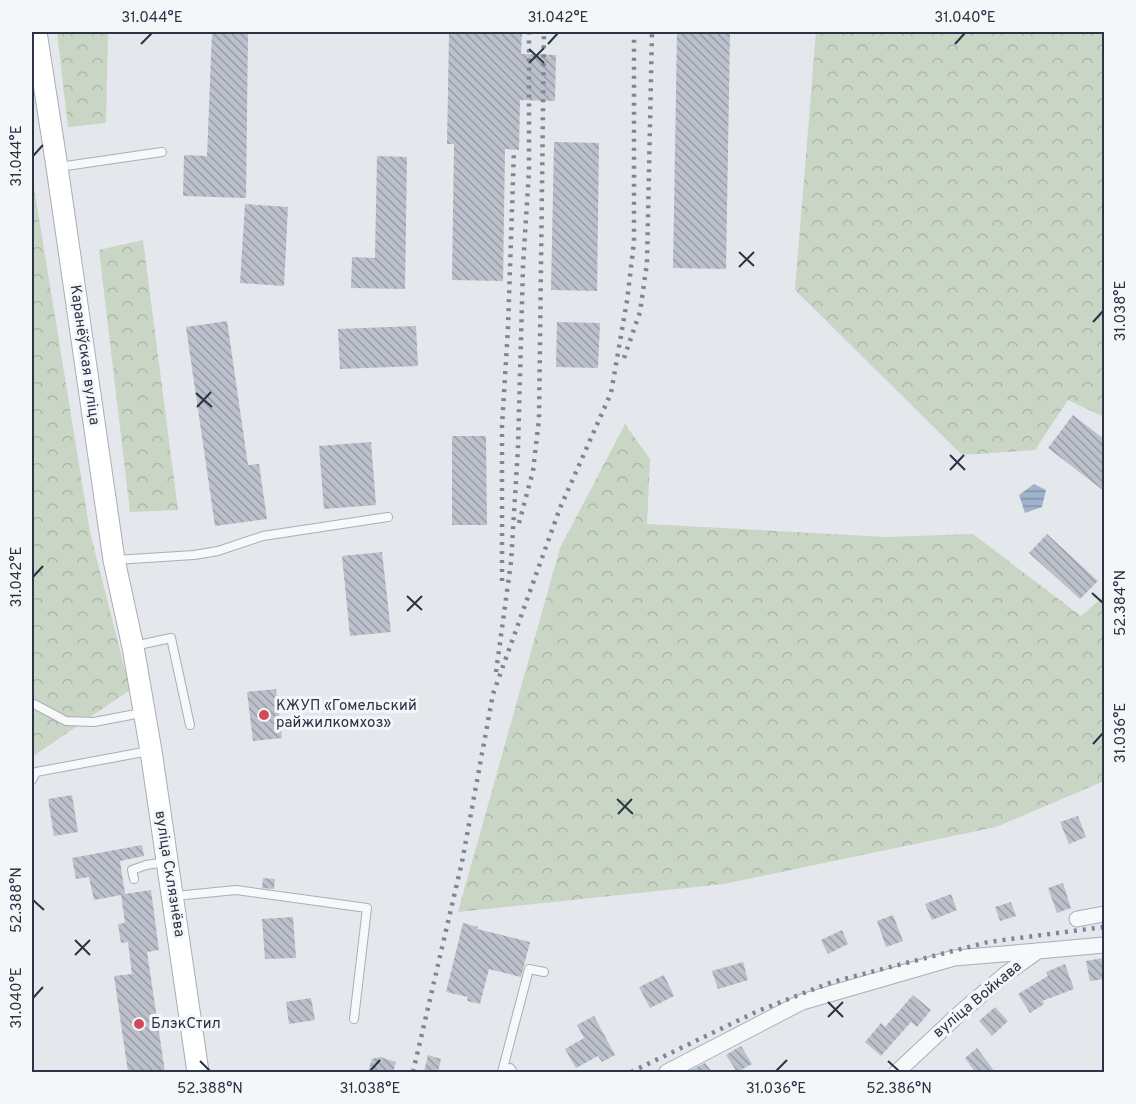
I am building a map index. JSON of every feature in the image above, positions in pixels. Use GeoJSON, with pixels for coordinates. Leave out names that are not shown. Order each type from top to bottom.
{"type":"FeatureCollection","features":[{"type":"Feature","properties":{"kind":"main road","name":"Каранёўская вуліца"},"geometry":{"type":"LineString","coordinates":[[36,32],[114,560],[133,647],[136,677]]}},
{"type":"Feature","properties":{"kind":"main road","name":"вуліца Склязнёва"},"geometry":{"type":"LineString","coordinates":[[136,677],[151,751],[198,1072]]}},
{"type":"Feature","properties":{"kind":"street"},"geometry":{"type":"LineString","coordinates":[[1077,918],[1104,914]]}},
{"type":"Feature","properties":{"kind":"street","name":"вуліца Войкава"},"geometry":{"type":"LineString","coordinates":[[897,1072],[960,1013],[1007,973],[1038,951],[1104,945]]}},
{"type":"Feature","properties":{"kind":"street"},"geometry":{"type":"LineString","coordinates":[[667,1072],[802,1002],[954,958],[1038,951]]}},
{"type":"Feature","properties":{"kind":"lane"},"geometry":{"type":"LineString","coordinates":[[57,167],[162,152]]}},
{"type":"Feature","properties":{"kind":"lane"},"geometry":{"type":"LineString","coordinates":[[114,560],[210,552],[263,537],[388,517]]}},
{"type":"Feature","properties":{"kind":"lane"},"geometry":{"type":"LineString","coordinates":[[133,647],[171,638],[190,725]]}},
{"type":"Feature","properties":{"kind":"lane"},"geometry":{"type":"LineString","coordinates":[[32,705],[66,721],[94,722],[144,713]]}},
{"type":"Feature","properties":{"kind":"lane"},"geometry":{"type":"LineString","coordinates":[[32,780],[36,771],[151,751]]}},
{"type":"Feature","properties":{"kind":"lane"},"geometry":{"type":"LineString","coordinates":[[134,879],[132,870],[146,865],[168,862]]}},
{"type":"Feature","properties":{"kind":"lane"},"geometry":{"type":"LineString","coordinates":[[173,897],[237,890],[367,908],[354,1019]]}},
{"type":"Feature","properties":{"kind":"lane"},"geometry":{"type":"LineString","coordinates":[[502,1072],[529,969],[544,972]]}},
{"type":"Feature","properties":{"kind":"lane"},"geometry":{"type":"LineString","coordinates":[[502,1072],[510,1068],[513,1072]]}},
{"type":"Feature","properties":{"kind":"green space"},"geometry":{"type":"Polygon","coordinates":[[[57,32],[108,32],[106,123],[68,127],[57,32]]]}},
{"type":"Feature","properties":{"kind":"green space"},"geometry":{"type":"Polygon","coordinates":[[[816,32],[1104,32],[1104,417],[1068,400],[1035,450],[962,455],[795,290],[816,32]]]}},
{"type":"Feature","properties":{"kind":"green space"},"geometry":{"type":"Polygon","coordinates":[[[32,175],[90,532],[130,690],[32,757],[32,175]]]}},
{"type":"Feature","properties":{"kind":"green space"},"geometry":{"type":"Polygon","coordinates":[[[143,240],[178,510],[130,512],[99,250],[143,240]]]}},
{"type":"Feature","properties":{"kind":"green space"},"geometry":{"type":"Polygon","coordinates":[[[625,424],[650,459],[647,524],[886,537],[973,534],[1081,616],[1104,596],[1104,781],[996,827],[724,884],[458,912],[560,548],[625,424]]]}},
{"type":"Feature","properties":{"kind":"water"},"geometry":{"type":"Polygon","coordinates":[[[1034,484],[1046,490],[1042,507],[1025,513],[1019,495],[1034,484]]]}},
{"type":"Feature","properties":{"kind":"building"},"geometry":{"type":"Polygon","coordinates":[[[212,32],[248,32],[246,198],[183,196],[184,155],[207,156],[212,32]]]}},
{"type":"Feature","properties":{"kind":"building"},"geometry":{"type":"Polygon","coordinates":[[[449,32],[522,32],[521,54],[556,55],[555,101],[520,100],[519,150],[505,149],[503,281],[452,280],[454,144],[447,144],[449,32]]]}},
{"type":"Feature","properties":{"kind":"building"},"geometry":{"type":"Polygon","coordinates":[[[677,32],[730,32],[726,269],[673,268],[677,32]]]}},
{"type":"Feature","properties":{"kind":"building"},"geometry":{"type":"Polygon","coordinates":[[[554,142],[599,143],[597,291],[551,290],[554,142]]]}},
{"type":"Feature","properties":{"kind":"building"},"geometry":{"type":"Polygon","coordinates":[[[377,156],[407,157],[405,289],[351,288],[352,257],[375,258],[377,156]]]}},
{"type":"Feature","properties":{"kind":"building"},"geometry":{"type":"Polygon","coordinates":[[[245,204],[288,207],[284,286],[240,283],[245,204]]]}},
{"type":"Feature","properties":{"kind":"building"},"geometry":{"type":"Polygon","coordinates":[[[227,321],[248,465],[259,464],[267,519],[215,526],[186,327],[227,321]]]}},
{"type":"Feature","properties":{"kind":"building"},"geometry":{"type":"Polygon","coordinates":[[[557,322],[600,323],[598,368],[556,367],[557,322]]]}},
{"type":"Feature","properties":{"kind":"building"},"geometry":{"type":"Polygon","coordinates":[[[416,326],[418,366],[340,369],[338,329],[416,326]]]}},
{"type":"Feature","properties":{"kind":"building"},"geometry":{"type":"Polygon","coordinates":[[[1073,415],[1104,439],[1104,491],[1048,448],[1073,415]]]}},
{"type":"Feature","properties":{"kind":"building"},"geometry":{"type":"Polygon","coordinates":[[[452,436],[486,436],[487,525],[452,525],[452,436]]]}},
{"type":"Feature","properties":{"kind":"building"},"geometry":{"type":"Polygon","coordinates":[[[371,442],[376,505],[324,509],[319,446],[371,442]]]}},
{"type":"Feature","properties":{"kind":"building"},"geometry":{"type":"Polygon","coordinates":[[[1047,534],[1098,581],[1080,599],[1029,553],[1047,534]]]}},
{"type":"Feature","properties":{"kind":"building"},"geometry":{"type":"Polygon","coordinates":[[[382,552],[391,632],[350,636],[342,556],[382,552]]]}},
{"type":"Feature","properties":{"kind":"building","name":"КЖУП «Гомельский райжилкомхоз»"},"geometry":{"type":"Polygon","coordinates":[[[276,689],[282,738],[253,741],[247,692],[276,689]]]}},
{"type":"Feature","properties":{"kind":"building"},"geometry":{"type":"Polygon","coordinates":[[[72,795],[78,832],[54,836],[48,799],[72,795]]]}},
{"type":"Feature","properties":{"kind":"building"},"geometry":{"type":"Polygon","coordinates":[[[1078,816],[1086,837],[1069,844],[1060,822],[1078,816]]]}},
{"type":"Feature","properties":{"kind":"building"},"geometry":{"type":"Polygon","coordinates":[[[142,845],[144,856],[120,861],[125,894],[151,890],[159,950],[147,952],[165,1072],[128,1072],[114,976],[132,974],[128,942],[121,943],[118,924],[125,923],[121,895],[94,900],[89,877],[76,879],[72,858],[142,845]]]}},
{"type":"Feature","properties":{"kind":"building"},"geometry":{"type":"Polygon","coordinates":[[[263,878],[275,879],[274,889],[262,888],[263,878]]]}},
{"type":"Feature","properties":{"kind":"building"},"geometry":{"type":"Polygon","coordinates":[[[1063,883],[1071,908],[1057,913],[1048,888],[1063,883]]]}},
{"type":"Feature","properties":{"kind":"building"},"geometry":{"type":"Polygon","coordinates":[[[951,894],[957,910],[932,920],[925,904],[951,894]]]}},
{"type":"Feature","properties":{"kind":"building"},"geometry":{"type":"Polygon","coordinates":[[[1011,902],[1016,916],[1000,921],[995,907],[1011,902]]]}},
{"type":"Feature","properties":{"kind":"building"},"geometry":{"type":"Polygon","coordinates":[[[893,915],[903,941],[886,947],[877,921],[893,915]]]}},
{"type":"Feature","properties":{"kind":"building"},"geometry":{"type":"Polygon","coordinates":[[[293,917],[296,958],[265,959],[262,919],[293,917]]]}},
{"type":"Feature","properties":{"kind":"building"},"geometry":{"type":"Polygon","coordinates":[[[463,923],[478,927],[477,929],[530,942],[521,977],[489,969],[480,1004],[467,1001],[468,997],[446,992],[463,923]]]}},
{"type":"Feature","properties":{"kind":"building"},"geometry":{"type":"Polygon","coordinates":[[[842,930],[848,944],[828,954],[821,940],[842,930]]]}},
{"type":"Feature","properties":{"kind":"building"},"geometry":{"type":"Polygon","coordinates":[[[1104,958],[1104,979],[1090,981],[1086,961],[1104,958]]]}},
{"type":"Feature","properties":{"kind":"building"},"geometry":{"type":"Polygon","coordinates":[[[743,962],[748,980],[718,989],[712,971],[743,962]]]}},
{"type":"Feature","properties":{"kind":"building"},"geometry":{"type":"Polygon","coordinates":[[[1065,964],[1074,989],[1042,1001],[1044,1004],[1030,1013],[1018,994],[1048,976],[1046,972],[1065,964]]]}},
{"type":"Feature","properties":{"kind":"building"},"geometry":{"type":"Polygon","coordinates":[[[664,975],[674,996],[650,1008],[639,987],[664,975]]]}},
{"type":"Feature","properties":{"kind":"building"},"geometry":{"type":"Polygon","coordinates":[[[913,995],[931,1010],[917,1027],[911,1022],[881,1056],[865,1042],[881,1023],[885,1027],[913,995]]]}},
{"type":"Feature","properties":{"kind":"building"},"geometry":{"type":"Polygon","coordinates":[[[311,998],[315,1020],[289,1024],[286,1002],[311,998]]]}},
{"type":"Feature","properties":{"kind":"building"},"geometry":{"type":"Polygon","coordinates":[[[995,1007],[1008,1021],[992,1036],[979,1021],[995,1007]]]}},
{"type":"Feature","properties":{"kind":"building"},"geometry":{"type":"Polygon","coordinates":[[[594,1016],[615,1055],[602,1062],[598,1056],[576,1068],[565,1049],[584,1038],[577,1025],[594,1016]]]}},
{"type":"Feature","properties":{"kind":"building"},"geometry":{"type":"Polygon","coordinates":[[[741,1046],[752,1064],[737,1072],[726,1055],[741,1046]]]}},
{"type":"Feature","properties":{"kind":"building"},"geometry":{"type":"Polygon","coordinates":[[[977,1048],[995,1072],[975,1072],[965,1058],[977,1048]]]}},
{"type":"Feature","properties":{"kind":"building"},"geometry":{"type":"Polygon","coordinates":[[[428,1055],[441,1059],[438,1072],[424,1072],[428,1055]]]}},
{"type":"Feature","properties":{"kind":"building"},"geometry":{"type":"Polygon","coordinates":[[[380,1057],[396,1062],[393,1072],[368,1072],[372,1059],[380,1057]]]}},
{"type":"Feature","properties":{"kind":"building"},"geometry":{"type":"Polygon","coordinates":[[[705,1063],[712,1072],[687,1072],[705,1063]]]}},
{"type":"Feature","properties":{"kind":"railway"},"geometry":{"type":"LineString","coordinates":[[496,672],[511,562],[518,448],[523,266],[529,171],[529,32]]}},
{"type":"Feature","properties":{"kind":"railway"},"geometry":{"type":"LineString","coordinates":[[519,523],[533,471],[539,419],[544,32]]}},
{"type":"Feature","properties":{"kind":"railway"},"geometry":{"type":"LineString","coordinates":[[413,1072],[462,862],[493,694],[560,508],[611,393],[627,301],[634,242],[634,32]]}},
{"type":"Feature","properties":{"kind":"railway"},"geometry":{"type":"LineString","coordinates":[[624,358],[640,312],[647,263],[652,32]]}},
{"type":"Feature","properties":{"kind":"railway"},"geometry":{"type":"LineString","coordinates":[[502,581],[502,426],[514,150]]}},
{"type":"Feature","properties":{"kind":"railway"},"geometry":{"type":"LineString","coordinates":[[631,1072],[758,1011],[832,982],[988,942],[1104,927]]}},
{"type":"Feature","properties":{"kind":"place","name":"КЖУП «Гомельский райжилкомхоз»"},"geometry":{"type":"Point","coordinates":[264,715]}},
{"type":"Feature","properties":{"kind":"place","name":"БлэкСтил"},"geometry":{"type":"Point","coordinates":[139,1024]}}]}
